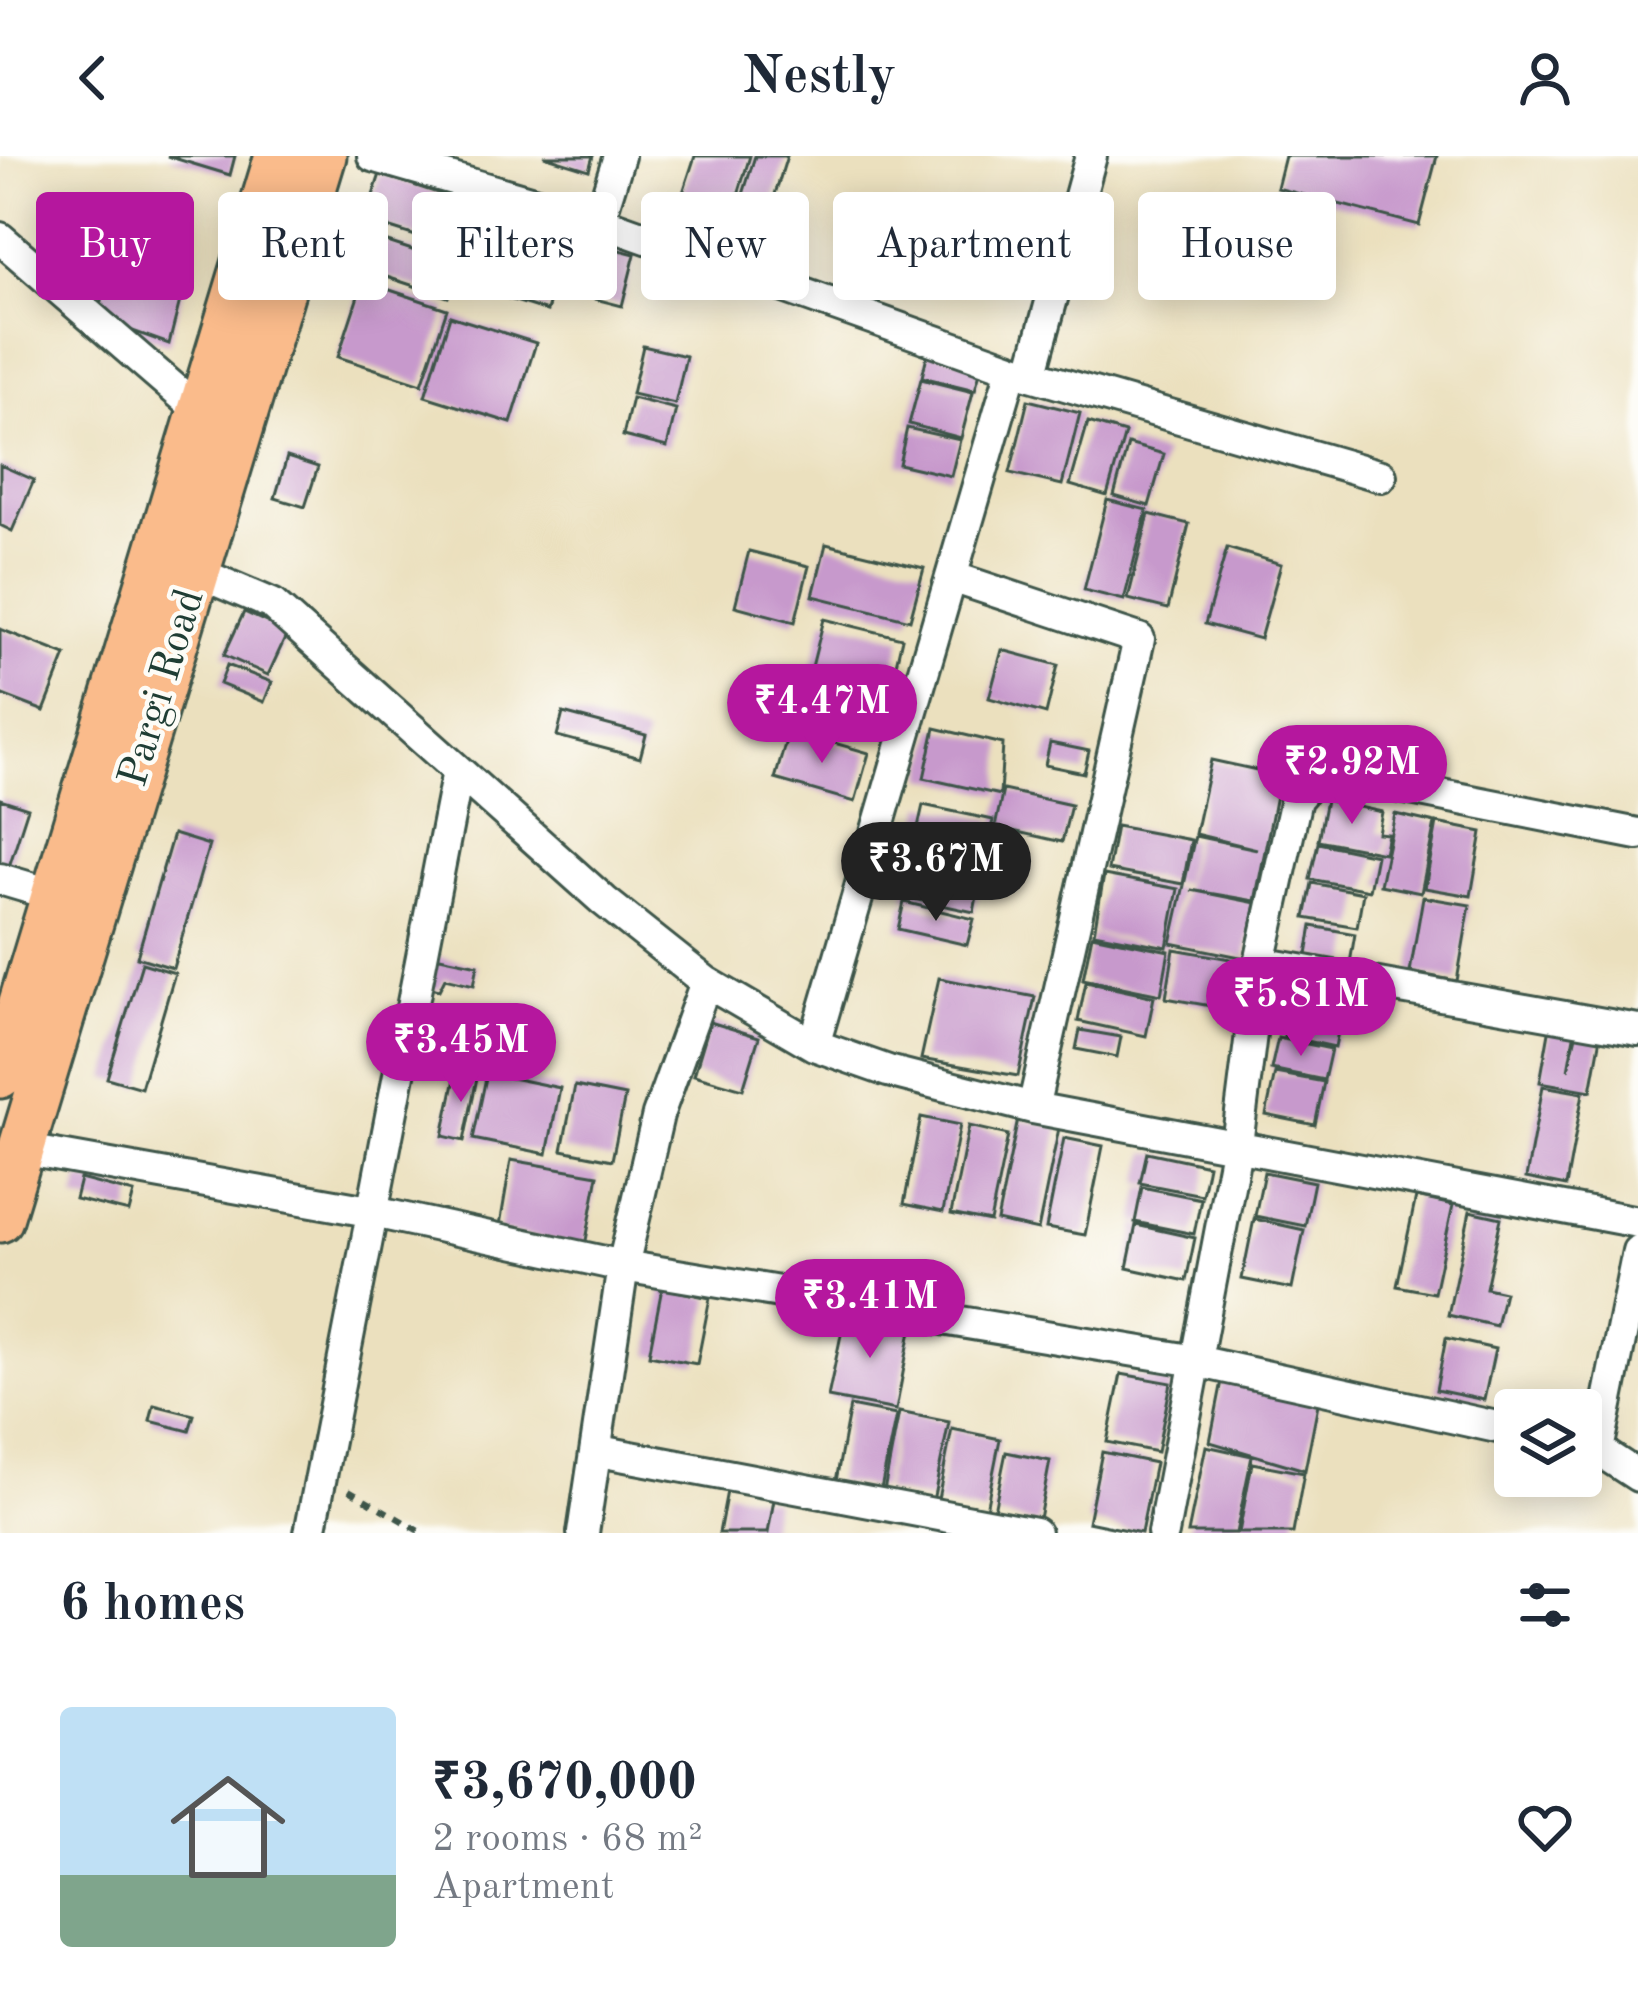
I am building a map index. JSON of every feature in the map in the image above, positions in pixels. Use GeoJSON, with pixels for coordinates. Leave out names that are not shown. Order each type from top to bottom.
{"type":"FeatureCollection","features":[{"type":"Feature","properties":{"kind":"main road","name":"Pargi Road"},"geometry":{"type":"LineString","coordinates":[[0,1075],[278,156]]}},
{"type":"Feature","properties":{"kind":"main road","name":"Pargi Road"},"geometry":{"type":"LineString","coordinates":[[0,1220],[322,156]]}},
{"type":"Feature","properties":{"kind":"street"},"geometry":{"type":"LineString","coordinates":[[373,156],[498,192]]}},
{"type":"Feature","properties":{"kind":"street"},"geometry":{"type":"LineString","coordinates":[[608,192],[619,156]]}},
{"type":"Feature","properties":{"kind":"street"},"geometry":{"type":"LineString","coordinates":[[814,1045],[952,577],[1091,156]]}},
{"type":"Feature","properties":{"kind":"street"},"geometry":{"type":"LineString","coordinates":[[617,227],[1022,372],[1381,476]]}},
{"type":"Feature","properties":{"kind":"street"},"geometry":{"type":"LineString","coordinates":[[0,238],[200,411]]}},
{"type":"Feature","properties":{"kind":"street"},"geometry":{"type":"LineString","coordinates":[[194,571],[272,604],[604,902],[706,982],[814,1045],[888,1071],[1033,1108],[1638,1222]]}},
{"type":"Feature","properties":{"kind":"street"},"geometry":{"type":"LineString","coordinates":[[952,577],[1139,639],[1033,1108]]}},
{"type":"Feature","properties":{"kind":"street"},"geometry":{"type":"LineString","coordinates":[[310,1533],[458,771]]}},
{"type":"Feature","properties":{"kind":"street"},"geometry":{"type":"LineString","coordinates":[[1163,1533],[1238,1144],[1260,963],[1296,799],[1311,782],[1335,774],[1638,834]]}},
{"type":"Feature","properties":{"kind":"street"},"geometry":{"type":"LineString","coordinates":[[0,879],[54,895]]}},
{"type":"Feature","properties":{"kind":"street"},"geometry":{"type":"LineString","coordinates":[[1260,963],[1638,1030]]}},
{"type":"Feature","properties":{"kind":"street"},"geometry":{"type":"LineString","coordinates":[[583,1533],[599,1451],[623,1266],[658,1115],[706,982]]}},
{"type":"Feature","properties":{"kind":"street"},"geometry":{"type":"LineString","coordinates":[[21,1149],[369,1211],[623,1266],[1196,1361],[1494,1426]]}},
{"type":"Feature","properties":{"kind":"street"},"geometry":{"type":"LineString","coordinates":[[1602,1399],[1638,1251]]}},
{"type":"Feature","properties":{"kind":"street"},"geometry":{"type":"LineString","coordinates":[[599,1451],[1035,1533]]}},
{"type":"Feature","properties":{"kind":"street"},"geometry":{"type":"LineString","coordinates":[[1602,1455],[1638,1476]]}},
{"type":"Feature","properties":{"kind":"path"},"geometry":{"type":"LineString","coordinates":[[321,1476],[423,1533]]}},
{"type":"Feature","properties":{"kind":"building"},"geometry":{"type":"Polygon","coordinates":[[[167,156],[235,156],[230,175],[167,156]]]}},
{"type":"Feature","properties":{"kind":"building"},"geometry":{"type":"Polygon","coordinates":[[[544,156],[593,156],[589,170],[544,156]]]}},
{"type":"Feature","properties":{"kind":"building"},"geometry":{"type":"Polygon","coordinates":[[[695,156],[750,156],[739,192],[683,192],[695,156]]]}},
{"type":"Feature","properties":{"kind":"building"},"geometry":{"type":"Polygon","coordinates":[[[755,156],[787,156],[776,192],[744,192],[755,156]]]}},
{"type":"Feature","properties":{"kind":"building"},"geometry":{"type":"Polygon","coordinates":[[[1285,156],[1437,156],[1419,225],[1336,203],[1336,192],[1277,188],[1285,156]]]}},
{"type":"Feature","properties":{"kind":"building"},"geometry":{"type":"Polygon","coordinates":[[[380,174],[435,192],[412,192],[412,235],[388,227],[388,192],[374,192],[380,174]]]}},
{"type":"Feature","properties":{"kind":"building"},"geometry":{"type":"Polygon","coordinates":[[[388,242],[412,250],[412,285],[388,277],[388,242]]]}},
{"type":"Feature","properties":{"kind":"building"},"geometry":{"type":"Polygon","coordinates":[[[617,249],[635,254],[622,306],[599,300],[617,300],[617,249]]]}},
{"type":"Feature","properties":{"kind":"building"},"geometry":{"type":"Polygon","coordinates":[[[388,289],[447,309],[422,384],[338,357],[357,300],[388,300],[388,289]]]}},
{"type":"Feature","properties":{"kind":"building"},"geometry":{"type":"Polygon","coordinates":[[[101,300],[180,300],[169,344],[99,319],[101,300]]]}},
{"type":"Feature","properties":{"kind":"building"},"geometry":{"type":"Polygon","coordinates":[[[512,300],[550,300],[547,311],[512,300]]]}},
{"type":"Feature","properties":{"kind":"building"},"geometry":{"type":"Polygon","coordinates":[[[450,316],[536,343],[511,423],[425,396],[450,316]]]}},
{"type":"Feature","properties":{"kind":"building"},"geometry":{"type":"Polygon","coordinates":[[[643,346],[686,356],[675,404],[632,394],[643,346]]]}},
{"type":"Feature","properties":{"kind":"building"},"geometry":{"type":"Polygon","coordinates":[[[928,351],[982,365],[975,390],[922,377],[928,351]]]}},
{"type":"Feature","properties":{"kind":"building"},"geometry":{"type":"Polygon","coordinates":[[[921,379],[973,392],[961,438],[909,424],[921,379]]]}},
{"type":"Feature","properties":{"kind":"building"},"geometry":{"type":"Polygon","coordinates":[[[632,398],[676,409],[667,447],[623,436],[632,398]]]}},
{"type":"Feature","properties":{"kind":"building"},"geometry":{"type":"Polygon","coordinates":[[[1028,400],[1080,413],[1062,485],[1010,473],[1028,400]]]}},
{"type":"Feature","properties":{"kind":"building"},"geometry":{"type":"Polygon","coordinates":[[[1088,422],[1125,433],[1107,496],[1070,485],[1088,422]]]}},
{"type":"Feature","properties":{"kind":"building"},"geometry":{"type":"Polygon","coordinates":[[[907,428],[960,440],[951,476],[899,464],[907,428]]]}},
{"type":"Feature","properties":{"kind":"building"},"geometry":{"type":"Polygon","coordinates":[[[1128,444],[1164,454],[1149,506],[1114,496],[1128,444]]]}},
{"type":"Feature","properties":{"kind":"building"},"geometry":{"type":"Polygon","coordinates":[[[287,457],[318,467],[305,507],[275,498],[287,457]]]}},
{"type":"Feature","properties":{"kind":"building"},"geometry":{"type":"Polygon","coordinates":[[[0,465],[34,480],[12,531],[0,525],[0,465]]]}},
{"type":"Feature","properties":{"kind":"building"},"geometry":{"type":"Polygon","coordinates":[[[1107,500],[1147,510],[1124,600],[1084,590],[1107,500]]]}},
{"type":"Feature","properties":{"kind":"building"},"geometry":{"type":"Polygon","coordinates":[[[1149,514],[1189,524],[1168,609],[1128,599],[1149,514]]]}},
{"type":"Feature","properties":{"kind":"building"},"geometry":{"type":"Polygon","coordinates":[[[826,544],[924,568],[910,620],[813,596],[826,544]]]}},
{"type":"Feature","properties":{"kind":"building"},"geometry":{"type":"Polygon","coordinates":[[[1227,548],[1281,564],[1260,639],[1205,624],[1227,548]]]}},
{"type":"Feature","properties":{"kind":"building"},"geometry":{"type":"Polygon","coordinates":[[[749,551],[809,566],[795,622],[735,606],[749,551]]]}},
{"type":"Feature","properties":{"kind":"building"},"geometry":{"type":"Polygon","coordinates":[[[244,612],[288,632],[268,675],[224,655],[244,612]]]}},
{"type":"Feature","properties":{"kind":"building"},"geometry":{"type":"Polygon","coordinates":[[[824,619],[902,638],[889,695],[810,675],[824,619]]]}},
{"type":"Feature","properties":{"kind":"building"},"geometry":{"type":"Polygon","coordinates":[[[0,629],[66,655],[44,711],[0,694],[0,629]]]}},
{"type":"Feature","properties":{"kind":"building"},"geometry":{"type":"Polygon","coordinates":[[[1002,650],[1058,665],[1046,714],[989,698],[1002,650]]]}},
{"type":"Feature","properties":{"kind":"building"},"geometry":{"type":"Polygon","coordinates":[[[227,665],[272,682],[264,702],[220,684],[227,665]]]}},
{"type":"Feature","properties":{"kind":"building"},"geometry":{"type":"Polygon","coordinates":[[[563,713],[646,735],[640,758],[557,736],[563,713]]]}},
{"type":"Feature","properties":{"kind":"building"},"geometry":{"type":"Polygon","coordinates":[[[935,728],[1003,744],[1000,795],[924,778],[935,728]]]}},
{"type":"Feature","properties":{"kind":"building"},"geometry":{"type":"Polygon","coordinates":[[[789,730],[869,753],[855,802],[775,779],[789,730]]]}},
{"type":"Feature","properties":{"kind":"building"},"geometry":{"type":"Polygon","coordinates":[[[1050,743],[1089,751],[1084,773],[1045,765],[1050,743]]]}},
{"type":"Feature","properties":{"kind":"building"},"geometry":{"type":"Polygon","coordinates":[[[1211,760],[1280,775],[1255,901],[1191,890],[1256,903],[1245,958],[1171,943],[1195,836],[1257,849],[1195,834],[1211,760]]]}},
{"type":"Feature","properties":{"kind":"building"},"geometry":{"type":"Polygon","coordinates":[[[1003,790],[1071,805],[1062,842],[995,827],[1003,790]]]}},
{"type":"Feature","properties":{"kind":"building"},"geometry":{"type":"Polygon","coordinates":[[[0,799],[28,808],[5,879],[0,877],[0,799]]]}},
{"type":"Feature","properties":{"kind":"building"},"geometry":{"type":"Polygon","coordinates":[[[1326,800],[1382,812],[1378,833],[1388,834],[1384,853],[1318,840],[1326,800]]]}},
{"type":"Feature","properties":{"kind":"building"},"geometry":{"type":"Polygon","coordinates":[[[923,805],[993,820],[980,878],[910,863],[923,805]]]}},
{"type":"Feature","properties":{"kind":"building"},"geometry":{"type":"Polygon","coordinates":[[[1395,814],[1435,823],[1421,893],[1380,885],[1395,814]]]}},
{"type":"Feature","properties":{"kind":"building"},"geometry":{"type":"Polygon","coordinates":[[[1437,823],[1482,832],[1471,896],[1425,888],[1437,823]]]}},
{"type":"Feature","properties":{"kind":"building"},"geometry":{"type":"Polygon","coordinates":[[[1116,826],[1191,840],[1183,884],[1108,870],[1116,826]]]}},
{"type":"Feature","properties":{"kind":"building"},"geometry":{"type":"Polygon","coordinates":[[[173,834],[209,845],[173,968],[137,957],[173,834]]]}},
{"type":"Feature","properties":{"kind":"building"},"geometry":{"type":"Polygon","coordinates":[[[1318,843],[1376,855],[1369,890],[1310,879],[1318,843]]]}},
{"type":"Feature","properties":{"kind":"building"},"geometry":{"type":"Polygon","coordinates":[[[910,871],[979,886],[974,912],[904,897],[910,871]]]}},
{"type":"Feature","properties":{"kind":"building"},"geometry":{"type":"Polygon","coordinates":[[[1104,875],[1178,889],[1167,947],[1094,933],[1104,875]]]}},
{"type":"Feature","properties":{"kind":"building"},"geometry":{"type":"Polygon","coordinates":[[[1312,883],[1363,893],[1357,927],[1305,918],[1312,883]]]}},
{"type":"Feature","properties":{"kind":"building"},"geometry":{"type":"Polygon","coordinates":[[[1423,897],[1470,905],[1457,981],[1410,972],[1423,897]]]}},
{"type":"Feature","properties":{"kind":"building"},"geometry":{"type":"Polygon","coordinates":[[[904,902],[974,919],[967,945],[898,929],[904,902]]]}},
{"type":"Feature","properties":{"kind":"building"},"geometry":{"type":"Polygon","coordinates":[[[1312,926],[1355,934],[1350,963],[1307,955],[1312,926]]]}},
{"type":"Feature","properties":{"kind":"building"},"geometry":{"type":"Polygon","coordinates":[[[1092,935],[1169,951],[1161,995],[1083,979],[1092,935]]]}},
{"type":"Feature","properties":{"kind":"building"},"geometry":{"type":"Polygon","coordinates":[[[1174,949],[1247,962],[1239,1011],[1166,998],[1174,949]]]}},
{"type":"Feature","properties":{"kind":"building"},"geometry":{"type":"Polygon","coordinates":[[[435,956],[478,965],[474,985],[445,978],[439,990],[429,988],[435,956]]]}},
{"type":"Feature","properties":{"kind":"building"},"geometry":{"type":"Polygon","coordinates":[[[142,963],[175,973],[141,1088],[107,1078],[142,963]]]}},
{"type":"Feature","properties":{"kind":"building"},"geometry":{"type":"Polygon","coordinates":[[[939,978],[1035,997],[1018,1076],[921,1059],[939,978]]]}},
{"type":"Feature","properties":{"kind":"building"},"geometry":{"type":"Polygon","coordinates":[[[1296,980],[1346,990],[1335,1047],[1284,1036],[1296,980]]]}},
{"type":"Feature","properties":{"kind":"building"},"geometry":{"type":"Polygon","coordinates":[[[1086,982],[1154,997],[1146,1036],[1078,1021],[1086,982]]]}},
{"type":"Feature","properties":{"kind":"building"},"geometry":{"type":"Polygon","coordinates":[[[1552,1015],[1577,1020],[1568,1070],[1579,1022],[1603,1026],[1591,1091],[1540,1082],[1552,1015]]]}},
{"type":"Feature","properties":{"kind":"building"},"geometry":{"type":"Polygon","coordinates":[[[710,1022],[759,1037],[743,1089],[694,1075],[710,1022]]]}},
{"type":"Feature","properties":{"kind":"building"},"geometry":{"type":"Polygon","coordinates":[[[1080,1030],[1121,1037],[1117,1057],[1076,1049],[1080,1030]]]}},
{"type":"Feature","properties":{"kind":"building"},"geometry":{"type":"Polygon","coordinates":[[[1278,1038],[1331,1049],[1324,1080],[1271,1069],[1278,1038]]]}},
{"type":"Feature","properties":{"kind":"building"},"geometry":{"type":"Polygon","coordinates":[[[457,1069],[478,1073],[464,1141],[443,1136],[457,1069]]]}},
{"type":"Feature","properties":{"kind":"building"},"geometry":{"type":"Polygon","coordinates":[[[487,1073],[560,1088],[547,1154],[473,1139],[487,1073]]]}},
{"type":"Feature","properties":{"kind":"building"},"geometry":{"type":"Polygon","coordinates":[[[1275,1073],[1324,1082],[1315,1125],[1266,1115],[1275,1073]]]}},
{"type":"Feature","properties":{"kind":"building"},"geometry":{"type":"Polygon","coordinates":[[[575,1086],[625,1096],[612,1160],[562,1150],[575,1086]]]}},
{"type":"Feature","properties":{"kind":"building"},"geometry":{"type":"Polygon","coordinates":[[[1543,1086],[1583,1093],[1566,1186],[1526,1178],[1543,1086]]]}},
{"type":"Feature","properties":{"kind":"building"},"geometry":{"type":"Polygon","coordinates":[[[921,1117],[960,1125],[943,1212],[904,1204],[921,1117]]]}},
{"type":"Feature","properties":{"kind":"building"},"geometry":{"type":"Polygon","coordinates":[[[1018,1119],[1059,1128],[1038,1230],[997,1221],[1018,1119]]]}},
{"type":"Feature","properties":{"kind":"building"},"geometry":{"type":"Polygon","coordinates":[[[969,1126],[1008,1135],[990,1222],[951,1214],[969,1126]]]}},
{"type":"Feature","properties":{"kind":"building"},"geometry":{"type":"Polygon","coordinates":[[[1064,1138],[1103,1146],[1085,1235],[1046,1228],[1064,1138]]]}},
{"type":"Feature","properties":{"kind":"building"},"geometry":{"type":"Polygon","coordinates":[[[1147,1152],[1208,1165],[1202,1195],[1140,1183],[1147,1152]]]}},
{"type":"Feature","properties":{"kind":"building"},"geometry":{"type":"Polygon","coordinates":[[[511,1160],[598,1175],[585,1246],[499,1231],[511,1160]]]}},
{"type":"Feature","properties":{"kind":"building"},"geometry":{"type":"Polygon","coordinates":[[[1264,1172],[1314,1182],[1305,1226],[1255,1216],[1264,1172]]]}},
{"type":"Feature","properties":{"kind":"building"},"geometry":{"type":"Polygon","coordinates":[[[80,1179],[134,1193],[129,1212],[75,1199],[80,1179]]]}},
{"type":"Feature","properties":{"kind":"building"},"geometry":{"type":"Polygon","coordinates":[[[1142,1187],[1201,1199],[1194,1234],[1135,1222],[1142,1187]]]}},
{"type":"Feature","properties":{"kind":"building"},"geometry":{"type":"Polygon","coordinates":[[[1416,1197],[1453,1205],[1434,1293],[1397,1286],[1416,1197]]]}},
{"type":"Feature","properties":{"kind":"building"},"geometry":{"type":"Polygon","coordinates":[[[1470,1211],[1501,1218],[1486,1288],[1504,1292],[1496,1326],[1448,1315],[1470,1211]]]}},
{"type":"Feature","properties":{"kind":"building"},"geometry":{"type":"Polygon","coordinates":[[[1254,1219],[1304,1230],[1292,1289],[1242,1279],[1254,1219]]]}},
{"type":"Feature","properties":{"kind":"building"},"geometry":{"type":"Polygon","coordinates":[[[1136,1225],[1195,1238],[1186,1281],[1127,1268],[1136,1225]]]}},
{"type":"Feature","properties":{"kind":"building"},"geometry":{"type":"Polygon","coordinates":[[[662,1288],[710,1298],[697,1364],[649,1355],[662,1288]]]}},
{"type":"Feature","properties":{"kind":"building"},"geometry":{"type":"Polygon","coordinates":[[[846,1311],[912,1325],[896,1410],[828,1397],[846,1311]]]}},
{"type":"Feature","properties":{"kind":"building"},"geometry":{"type":"Polygon","coordinates":[[[1446,1338],[1495,1349],[1484,1400],[1436,1390],[1446,1338]]]}},
{"type":"Feature","properties":{"kind":"building"},"geometry":{"type":"Polygon","coordinates":[[[1121,1374],[1171,1383],[1157,1452],[1107,1442],[1121,1374]]]}},
{"type":"Feature","properties":{"kind":"building"},"geometry":{"type":"Polygon","coordinates":[[[1222,1381],[1318,1404],[1305,1470],[1210,1442],[1222,1381]]]}},
{"type":"Feature","properties":{"kind":"building"},"geometry":{"type":"Polygon","coordinates":[[[154,1405],[194,1415],[189,1431],[150,1421],[154,1405]]]}},
{"type":"Feature","properties":{"kind":"building"},"geometry":{"type":"Polygon","coordinates":[[[850,1406],[896,1415],[881,1489],[836,1481],[850,1406]]]}},
{"type":"Feature","properties":{"kind":"building"},"geometry":{"type":"Polygon","coordinates":[[[899,1412],[949,1422],[933,1501],[884,1491],[899,1412]]]}},
{"type":"Feature","properties":{"kind":"building"},"geometry":{"type":"Polygon","coordinates":[[[952,1429],[1000,1439],[985,1514],[937,1504],[952,1429]]]}},
{"type":"Feature","properties":{"kind":"building"},"geometry":{"type":"Polygon","coordinates":[[[1206,1446],[1252,1456],[1236,1533],[1188,1533],[1206,1446]]]}},
{"type":"Feature","properties":{"kind":"building"},"geometry":{"type":"Polygon","coordinates":[[[1006,1452],[1050,1461],[1038,1524],[993,1515],[1006,1452]]]}},
{"type":"Feature","properties":{"kind":"building"},"geometry":{"type":"Polygon","coordinates":[[[1102,1452],[1155,1463],[1141,1533],[1088,1522],[1102,1452]]]}},
{"type":"Feature","properties":{"kind":"building"},"geometry":{"type":"Polygon","coordinates":[[[1252,1463],[1304,1473],[1293,1533],[1239,1533],[1252,1463]]]}},
{"type":"Feature","properties":{"kind":"building"},"geometry":{"type":"Polygon","coordinates":[[[727,1491],[774,1500],[768,1533],[719,1533],[727,1491]]]}}]}
